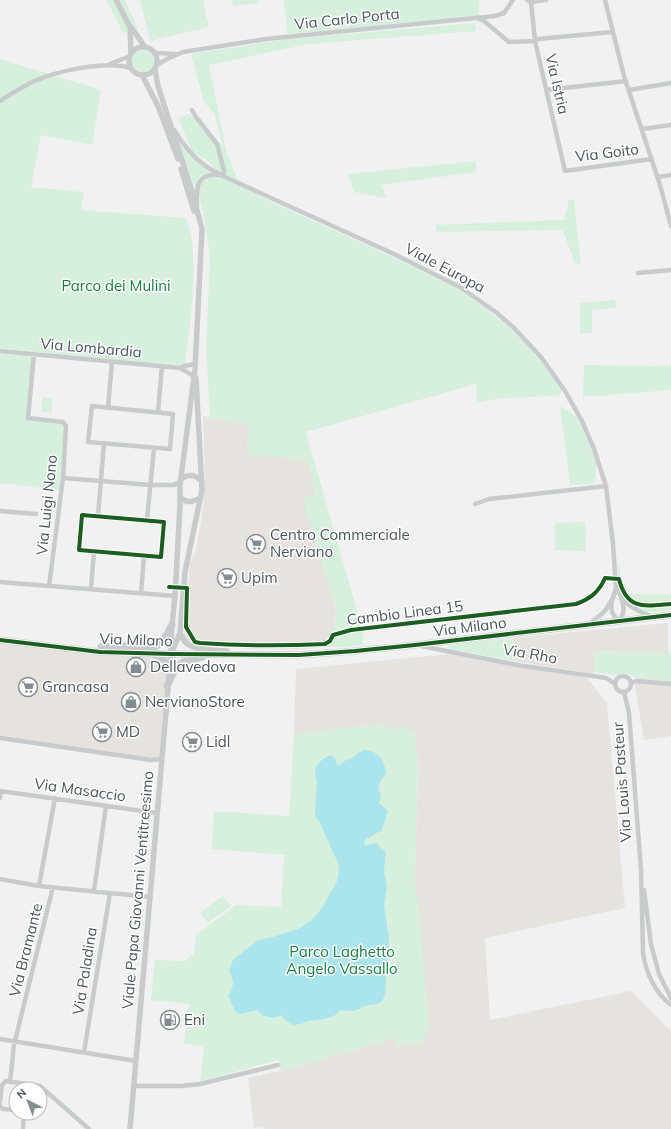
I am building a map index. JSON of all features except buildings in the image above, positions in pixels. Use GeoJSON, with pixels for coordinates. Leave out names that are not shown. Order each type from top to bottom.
{"type":"FeatureCollection","features":[{"type":"Feature","properties":{"kind":"main road","name":"Via Milano"},"geometry":{"type":"LineString","coordinates":[[0,640],[100,652],[299,655],[348,652],[415,645],[671,616]]}},
{"type":"Feature","properties":{"kind":"main road"},"geometry":{"type":"LineString","coordinates":[[101,647],[155,647],[160,645],[164,640],[172,625]]}},
{"type":"Feature","properties":{"kind":"main road","name":"Via Milano"},"geometry":{"type":"LineString","coordinates":[[0,635],[101,647],[126,652]]}},
{"type":"Feature","properties":{"kind":"main road"},"geometry":{"type":"LineString","coordinates":[[149,653],[163,659],[169,670]]}},
{"type":"Feature","properties":{"kind":"main road"},"geometry":{"type":"LineString","coordinates":[[167,686],[176,668],[183,662],[212,654]]}},
{"type":"Feature","properties":{"kind":"street"},"geometry":{"type":"LineString","coordinates":[[116,0],[130,27],[145,47]]}},
{"type":"Feature","properties":{"kind":"street","name":"Via Carlo Porta"},"geometry":{"type":"LineString","coordinates":[[176,54],[204,48],[266,39],[476,18],[501,14],[507,10],[513,0]]}},
{"type":"Feature","properties":{"kind":"street"},"geometry":{"type":"LineString","coordinates":[[529,1],[546,0]]}},
{"type":"Feature","properties":{"kind":"street"},"geometry":{"type":"LineString","coordinates":[[605,0],[612,32],[626,81],[658,177],[671,226]]}},
{"type":"Feature","properties":{"kind":"street","name":"Via Istria"},"geometry":{"type":"LineString","coordinates":[[529,1],[546,90],[565,170]]}},
{"type":"Feature","properties":{"kind":"street"},"geometry":{"type":"LineString","coordinates":[[476,18],[484,21],[509,42],[536,41],[538,39],[612,32]]}},
{"type":"Feature","properties":{"kind":"street"},"geometry":{"type":"LineString","coordinates":[[130,27],[131,54],[129,60],[131,68],[136,73],[147,75],[176,54]]}},
{"type":"Feature","properties":{"kind":"street"},"geometry":{"type":"LineString","coordinates":[[106,66],[131,54],[137,48],[150,48],[155,53],[157,57],[156,68],[158,86],[191,188],[202,229],[194,367],[181,480],[171,654]]}},
{"type":"Feature","properties":{"kind":"street"},"geometry":{"type":"LineString","coordinates":[[155,53],[176,54]]}},
{"type":"Feature","properties":{"kind":"street"},"geometry":{"type":"LineString","coordinates":[[0,101],[33,82],[45,77],[72,70],[106,66],[131,68]]}},
{"type":"Feature","properties":{"kind":"street"},"geometry":{"type":"LineString","coordinates":[[142,75],[152,91],[178,159],[195,215],[201,247]]}},
{"type":"Feature","properties":{"kind":"street"},"geometry":{"type":"LineString","coordinates":[[546,90],[626,81]]}},
{"type":"Feature","properties":{"kind":"street"},"geometry":{"type":"LineString","coordinates":[[629,90],[671,84]]}},
{"type":"Feature","properties":{"kind":"street"},"geometry":{"type":"LineString","coordinates":[[192,110],[216,144],[224,171],[222,176],[208,176],[201,180],[198,184],[196,192],[198,211]]}},
{"type":"Feature","properties":{"kind":"street","name":"Viale Europa"},"geometry":{"type":"LineString","coordinates":[[170,123],[187,149],[207,167],[222,176],[448,280],[473,295],[497,313],[541,357],[565,391],[576,410],[589,436],[606,486],[613,544],[616,588],[613,598],[604,612],[587,625]]}},
{"type":"Feature","properties":{"kind":"street"},"geometry":{"type":"LineString","coordinates":[[642,129],[671,125]]}},
{"type":"Feature","properties":{"kind":"street","name":"Via Goito"},"geometry":{"type":"LineString","coordinates":[[565,170],[652,160]]}},
{"type":"Feature","properties":{"kind":"street"},"geometry":{"type":"LineString","coordinates":[[658,177],[671,175]]}},
{"type":"Feature","properties":{"kind":"street"},"geometry":{"type":"LineString","coordinates":[[638,273],[671,270]]}},
{"type":"Feature","properties":{"kind":"street","name":"Via Lombardia"},"geometry":{"type":"LineString","coordinates":[[0,351],[180,368],[194,367]]}},
{"type":"Feature","properties":{"kind":"street","name":"Via Luigi Nono"},"geometry":{"type":"LineString","coordinates":[[34,354],[28,418],[63,422],[66,426],[63,478],[50,586]]}},
{"type":"Feature","properties":{"kind":"street"},"geometry":{"type":"LineString","coordinates":[[108,408],[112,362]]}},
{"type":"Feature","properties":{"kind":"street","name":"Via Lombardia"},"geometry":{"type":"LineString","coordinates":[[180,368],[186,365],[194,367]]}},
{"type":"Feature","properties":{"kind":"street"},"geometry":{"type":"LineString","coordinates":[[158,412],[162,366]]}},
{"type":"Feature","properties":{"kind":"street"},"geometry":{"type":"LineString","coordinates":[[171,654],[180,633],[185,572],[202,490],[194,367]]}},
{"type":"Feature","properties":{"kind":"street"},"geometry":{"type":"LineString","coordinates":[[92,406],[158,412],[173,414],[170,449],[88,442],[92,406]]}},
{"type":"Feature","properties":{"kind":"street"},"geometry":{"type":"LineString","coordinates":[[98,516],[104,443]]}},
{"type":"Feature","properties":{"kind":"street"},"geometry":{"type":"LineString","coordinates":[[147,520],[152,482],[154,448]]}},
{"type":"Feature","properties":{"kind":"street"},"geometry":{"type":"LineString","coordinates":[[63,478],[151,485],[174,485],[185,476],[191,474],[197,476],[202,481]]}},
{"type":"Feature","properties":{"kind":"street"},"geometry":{"type":"LineString","coordinates":[[169,485],[178,490],[183,500],[194,502],[200,498]]}},
{"type":"Feature","properties":{"kind":"street"},"geometry":{"type":"LineString","coordinates":[[475,504],[489,499],[606,486]]}},
{"type":"Feature","properties":{"kind":"street"},"geometry":{"type":"LineString","coordinates":[[0,511],[36,514]]}},
{"type":"Feature","properties":{"kind":"street"},"geometry":{"type":"LineString","coordinates":[[82,515],[147,520],[164,522],[161,557],[79,550],[82,515]]}},
{"type":"Feature","properties":{"kind":"street"},"geometry":{"type":"LineString","coordinates":[[91,589],[94,551]]}},
{"type":"Feature","properties":{"kind":"street"},"geometry":{"type":"LineString","coordinates":[[141,594],[144,556]]}},
{"type":"Feature","properties":{"kind":"street"},"geometry":{"type":"LineString","coordinates":[[0,582],[175,596]]}},
{"type":"Feature","properties":{"kind":"street","name":"Viale Europa"},"geometry":{"type":"LineString","coordinates":[[616,588],[621,598],[632,608],[655,617]]}},
{"type":"Feature","properties":{"kind":"street"},"geometry":{"type":"LineString","coordinates":[[613,598],[612,612],[614,617],[620,622],[624,611],[624,605],[621,598]]}},
{"type":"Feature","properties":{"kind":"street","name":"Via Milano"},"geometry":{"type":"LineString","coordinates":[[180,633],[185,642],[195,648],[272,655]]}},
{"type":"Feature","properties":{"kind":"street","name":"Via Rho"},"geometry":{"type":"LineString","coordinates":[[415,645],[517,665],[606,678],[615,684],[619,691],[624,692]]}},
{"type":"Feature","properties":{"kind":"street","name":"Viale Papa Giovanni Ventitreesimo"},"geometry":{"type":"LineString","coordinates":[[130,1129],[167,686],[171,654]]}},
{"type":"Feature","properties":{"kind":"street"},"geometry":{"type":"LineString","coordinates":[[615,684],[616,679],[621,676],[626,676],[631,683]]}},
{"type":"Feature","properties":{"kind":"street"},"geometry":{"type":"LineString","coordinates":[[624,692],[628,690],[631,683],[636,681],[671,684]]}},
{"type":"Feature","properties":{"kind":"street","name":"Via Louis Pasteur"},"geometry":{"type":"LineString","coordinates":[[624,692],[629,713],[641,870],[644,963],[652,983],[665,1001],[671,1005]]}},
{"type":"Feature","properties":{"kind":"street"},"geometry":{"type":"LineString","coordinates":[[0,738],[161,762]]}},
{"type":"Feature","properties":{"kind":"street"},"geometry":{"type":"LineString","coordinates":[[0,798],[1,791]]}},
{"type":"Feature","properties":{"kind":"street","name":"Via Masaccio"},"geometry":{"type":"LineString","coordinates":[[1,791],[157,813]]}},
{"type":"Feature","properties":{"kind":"street"},"geometry":{"type":"LineString","coordinates":[[39,886],[55,798]]}},
{"type":"Feature","properties":{"kind":"street"},"geometry":{"type":"LineString","coordinates":[[94,891],[106,806]]}},
{"type":"Feature","properties":{"kind":"street","name":"Via Louis Pasteur"},"geometry":{"type":"LineString","coordinates":[[641,870],[651,944],[659,974],[671,998]]}},
{"type":"Feature","properties":{"kind":"street"},"geometry":{"type":"LineString","coordinates":[[0,879],[39,886],[150,897]]}},
{"type":"Feature","properties":{"kind":"street","name":"Via Bramante"},"geometry":{"type":"LineString","coordinates":[[10,1081],[15,1042],[53,887]]}},
{"type":"Feature","properties":{"kind":"street","name":"Via Paladina"},"geometry":{"type":"LineString","coordinates":[[84,1052],[110,893]]}},
{"type":"Feature","properties":{"kind":"street"},"geometry":{"type":"LineString","coordinates":[[0,1039],[136,1061]]}},
{"type":"Feature","properties":{"kind":"street"},"geometry":{"type":"LineString","coordinates":[[134,1086],[180,1086],[200,1084],[278,1065]]}},
{"type":"Feature","properties":{"kind":"street"},"geometry":{"type":"LineString","coordinates":[[0,1102],[2,1085],[6,1081],[8,1082]]}},
{"type":"Feature","properties":{"kind":"street"},"geometry":{"type":"LineString","coordinates":[[48,1093],[89,1129]]}},
{"type":"Feature","properties":{"kind":"shaded area"},"geometry":{"type":"Polygon","coordinates":[[[203,416],[249,424],[247,454],[308,459],[316,496],[304,499],[336,609],[332,642],[326,647],[299,649],[255,649],[198,646],[189,643],[184,637],[190,563],[196,550],[203,509],[205,481],[203,416]]]}},
{"type":"Feature","properties":{"kind":"shaded area"},"geometry":{"type":"Polygon","coordinates":[[[668,623],[668,653],[595,651],[594,674],[514,661],[512,638],[668,623]]]}},
{"type":"Feature","properties":{"kind":"shaded area"},"geometry":{"type":"Polygon","coordinates":[[[0,640],[100,652],[171,654],[161,759],[0,738],[0,640]]]}},
{"type":"Feature","properties":{"kind":"shaded area"},"geometry":{"type":"Polygon","coordinates":[[[449,654],[587,678],[607,703],[625,908],[485,938],[490,1020],[631,991],[671,1031],[671,1129],[254,1128],[248,1078],[281,1071],[395,1038],[415,876],[418,766],[414,732],[404,727],[396,729],[377,725],[294,734],[296,669],[449,654]]]}},
{"type":"Feature","properties":{"kind":"shaded area"},"geometry":{"type":"Polygon","coordinates":[[[636,677],[671,681],[671,736],[644,740],[635,686],[636,677]]]}},
{"type":"Feature","properties":{"kind":"green space"},"geometry":{"type":"Polygon","coordinates":[[[106,0],[125,0],[138,29],[123,33],[106,0]]]}},
{"type":"Feature","properties":{"kind":"green space"},"geometry":{"type":"Polygon","coordinates":[[[140,0],[203,0],[209,27],[150,41],[140,0]]]}},
{"type":"Feature","properties":{"kind":"green space"},"geometry":{"type":"Polygon","coordinates":[[[232,0],[258,0],[258,3],[233,6],[232,0]]]}},
{"type":"Feature","properties":{"kind":"green space"},"geometry":{"type":"Polygon","coordinates":[[[283,0],[479,0],[479,16],[287,34],[283,0]]]}},
{"type":"Feature","properties":{"kind":"green space"},"geometry":{"type":"Polygon","coordinates":[[[475,23],[476,31],[308,44],[209,65],[226,150],[239,185],[270,201],[456,287],[511,329],[541,360],[562,391],[558,396],[501,398],[477,403],[476,384],[306,432],[363,631],[363,645],[326,647],[332,642],[336,609],[303,498],[316,496],[308,460],[247,454],[249,424],[210,417],[206,348],[210,257],[203,211],[198,192],[202,182],[205,179],[212,177],[222,178],[209,162],[192,151],[178,118],[190,114],[223,146],[214,113],[204,102],[191,54],[280,40],[475,23]]]}},
{"type":"Feature","properties":{"kind":"green space"},"geometry":{"type":"Polygon","coordinates":[[[143,50],[151,53],[154,61],[151,69],[143,72],[135,69],[132,61],[135,53],[143,50]]]}},
{"type":"Feature","properties":{"kind":"green space","name":"Parco dei Mulini"},"geometry":{"type":"Polygon","coordinates":[[[0,59],[101,90],[92,145],[41,135],[31,187],[84,192],[81,210],[186,218],[193,251],[194,270],[185,364],[157,364],[0,348],[0,59]]]}},
{"type":"Feature","properties":{"kind":"green space"},"geometry":{"type":"Polygon","coordinates":[[[179,143],[195,160],[211,171],[200,177],[195,188],[179,143]]]}},
{"type":"Feature","properties":{"kind":"green space"},"geometry":{"type":"Polygon","coordinates":[[[476,161],[476,172],[381,185],[387,198],[354,192],[348,174],[476,161]]]}},
{"type":"Feature","properties":{"kind":"green space"},"geometry":{"type":"Polygon","coordinates":[[[569,200],[574,200],[581,265],[575,264],[563,230],[437,232],[435,225],[564,220],[569,200]]]}},
{"type":"Feature","properties":{"kind":"green space"},"geometry":{"type":"Polygon","coordinates":[[[615,300],[616,308],[592,310],[592,333],[580,333],[580,303],[615,300]]]}},
{"type":"Feature","properties":{"kind":"green space"},"geometry":{"type":"Polygon","coordinates":[[[0,354],[33,356],[27,420],[61,424],[64,427],[60,490],[0,483],[0,354]]]}},
{"type":"Feature","properties":{"kind":"green space"},"geometry":{"type":"Polygon","coordinates":[[[584,365],[671,366],[671,390],[583,397],[584,365]]]}},
{"type":"Feature","properties":{"kind":"green space"},"geometry":{"type":"Polygon","coordinates":[[[42,398],[52,398],[52,413],[41,412],[42,398]]]}},
{"type":"Feature","properties":{"kind":"green space"},"geometry":{"type":"Polygon","coordinates":[[[560,406],[577,417],[596,460],[596,480],[593,484],[570,485],[560,406]]]}},
{"type":"Feature","properties":{"kind":"green space"},"geometry":{"type":"Polygon","coordinates":[[[585,522],[586,551],[555,550],[555,523],[585,522]]]}},
{"type":"Feature","properties":{"kind":"green space"},"geometry":{"type":"Polygon","coordinates":[[[619,564],[621,584],[626,594],[671,594],[671,610],[647,612],[632,605],[625,598],[621,589],[617,567],[619,564]]]}},
{"type":"Feature","properties":{"kind":"green space"},"geometry":{"type":"Polygon","coordinates":[[[512,638],[514,661],[450,649],[448,647],[450,645],[512,638]]]}},
{"type":"Feature","properties":{"kind":"green space"},"geometry":{"type":"Polygon","coordinates":[[[595,651],[671,653],[671,681],[636,677],[625,673],[616,675],[594,672],[595,651]]]}},
{"type":"Feature","properties":{"kind":"green space","name":"Parco Laghetto Angelo Vassallo"},"geometry":{"type":"Polygon","coordinates":[[[377,725],[396,729],[404,727],[414,732],[418,766],[415,876],[429,1024],[423,1040],[418,1044],[397,1045],[395,1038],[281,1071],[278,1060],[200,1081],[204,1047],[184,1044],[189,1004],[151,1000],[155,960],[185,961],[194,953],[196,935],[236,905],[281,907],[284,855],[212,849],[214,811],[289,816],[294,734],[377,725]]]}},
{"type":"Feature","properties":{"kind":"green space"},"geometry":{"type":"Polygon","coordinates":[[[223,896],[231,906],[208,923],[200,913],[223,896]]]}},
{"type":"Feature","properties":{"kind":"water"},"geometry":{"type":"Polygon","coordinates":[[[364,750],[374,752],[380,757],[384,764],[386,774],[381,780],[378,788],[381,797],[379,803],[388,811],[382,830],[365,840],[364,843],[366,845],[377,843],[381,849],[386,852],[384,870],[387,888],[384,905],[389,939],[385,996],[378,1004],[364,1006],[353,1011],[341,1010],[334,1016],[294,1025],[281,1015],[278,1017],[269,1017],[257,1010],[240,1014],[235,1011],[228,996],[233,984],[229,971],[233,960],[258,940],[298,929],[313,919],[322,908],[337,881],[339,872],[338,863],[319,821],[315,816],[317,780],[315,776],[316,768],[323,759],[330,755],[335,758],[337,764],[340,765],[364,750]]]}},
{"type":"Feature","properties":{"kind":"cycle path"},"geometry":{"type":"LineString","coordinates":[[82,515],[164,522],[161,557],[79,550],[82,515]]}},
{"type":"Feature","properties":{"kind":"cycle path","name":"Cambio Linea 15"},"geometry":{"type":"LineString","coordinates":[[169,587],[187,588],[186,627],[195,642],[231,645],[325,644],[330,641],[333,635],[351,630],[576,604],[586,600],[594,594],[605,578],[619,579],[622,589],[632,602],[645,605],[671,604]]}},
{"type":"Feature","properties":{"kind":"cycle path"},"geometry":{"type":"LineString","coordinates":[[0,640],[100,652],[299,655],[415,645],[671,615]]}},
{"type":"Feature","properties":{"kind":"place","name":"Centro Commerciale Nerviano"},"geometry":{"type":"Point","coordinates":[256,544]}},
{"type":"Feature","properties":{"kind":"place","name":"Upim"},"geometry":{"type":"Point","coordinates":[227,578]}},
{"type":"Feature","properties":{"kind":"place","name":"Dellavedova"},"geometry":{"type":"Point","coordinates":[136,667]}},
{"type":"Feature","properties":{"kind":"place","name":"Grancasa"},"geometry":{"type":"Point","coordinates":[28,687]}},
{"type":"Feature","properties":{"kind":"place","name":"NervianoStore"},"geometry":{"type":"Point","coordinates":[131,702]}},
{"type":"Feature","properties":{"kind":"place","name":"MD"},"geometry":{"type":"Point","coordinates":[102,732]}},
{"type":"Feature","properties":{"kind":"place","name":"Lidl"},"geometry":{"type":"Point","coordinates":[192,742]}},
{"type":"Feature","properties":{"kind":"place","name":"Eni"},"geometry":{"type":"Point","coordinates":[170,1020]}}]}
